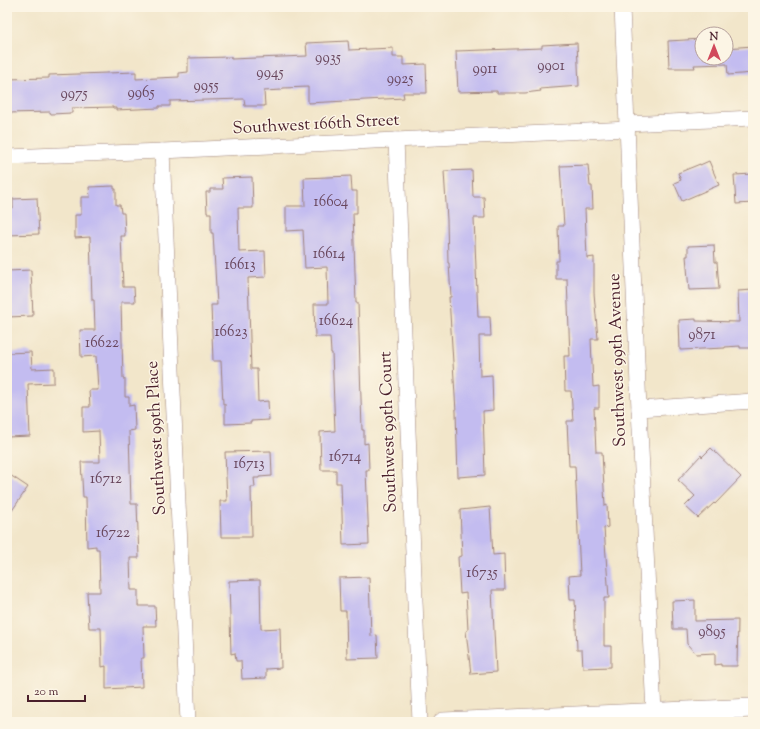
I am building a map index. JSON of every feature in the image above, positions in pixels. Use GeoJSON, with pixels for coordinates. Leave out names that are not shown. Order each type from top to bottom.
{"type":"FeatureCollection","features":[{"type":"Feature","properties":{"kind":"street","name":"Southwest 99th Avenue"},"geometry":{"type":"LineString","coordinates":[[622,7],[639,409],[655,717]]}},
{"type":"Feature","properties":{"kind":"street","name":"Southwest 166th Street"},"geometry":{"type":"LineString","coordinates":[[7,157],[396,140],[753,118]]}},
{"type":"Feature","properties":{"kind":"street","name":"Southwest 99th Court"},"geometry":{"type":"LineString","coordinates":[[396,140],[420,722]]}},
{"type":"Feature","properties":{"kind":"street","name":"Southwest 99th Place"},"geometry":{"type":"LineString","coordinates":[[162,151],[188,722]]}},
{"type":"Feature","properties":{"kind":"street"},"geometry":{"type":"LineString","coordinates":[[639,409],[753,401]]}},
{"type":"Feature","properties":{"kind":"street"},"geometry":{"type":"LineString","coordinates":[[443,722],[655,717],[753,708]]}},
{"type":"Feature","properties":{"kind":"building"},"geometry":{"type":"Polygon","coordinates":[[[694,39],[695,68],[669,68],[668,41],[694,39]]]}},
{"type":"Feature","properties":{"kind":"building"},"geometry":{"type":"Polygon","coordinates":[[[348,41],[349,50],[393,48],[393,57],[403,57],[403,65],[426,64],[427,93],[403,93],[404,98],[308,103],[308,87],[283,88],[282,90],[264,91],[265,106],[245,106],[244,99],[170,101],[170,106],[159,106],[159,108],[116,110],[116,108],[113,107],[72,108],[72,113],[7,113],[7,79],[49,78],[49,75],[136,72],[136,79],[179,77],[179,73],[188,72],[188,58],[231,57],[231,59],[307,56],[306,43],[348,41]]]}},
{"type":"Feature","properties":{"kind":"building"},"geometry":{"type":"Polygon","coordinates":[[[577,43],[579,86],[540,89],[541,91],[525,93],[497,93],[497,91],[458,92],[456,51],[542,48],[542,45],[577,43]]]}},
{"type":"Feature","properties":{"kind":"building"},"geometry":{"type":"Polygon","coordinates":[[[753,46],[753,73],[728,75],[727,66],[734,66],[734,47],[753,46]]]}},
{"type":"Feature","properties":{"kind":"building"},"geometry":{"type":"Polygon","coordinates":[[[709,161],[719,185],[682,201],[674,183],[681,180],[678,173],[709,161]]]}},
{"type":"Feature","properties":{"kind":"building"},"geometry":{"type":"Polygon","coordinates":[[[588,165],[590,186],[592,186],[593,209],[585,209],[587,258],[594,257],[594,293],[598,339],[591,339],[593,387],[599,386],[599,408],[594,408],[596,452],[602,452],[605,506],[607,505],[608,527],[604,528],[609,598],[604,598],[604,646],[611,646],[611,667],[583,668],[582,650],[577,650],[575,600],[570,600],[569,576],[580,575],[575,466],[569,466],[567,421],[573,421],[571,391],[565,391],[564,356],[570,356],[567,279],[556,279],[556,261],[559,261],[558,226],[564,226],[560,166],[588,165]]]}},
{"type":"Feature","properties":{"kind":"building"},"geometry":{"type":"Polygon","coordinates":[[[472,170],[473,197],[484,197],[485,218],[474,218],[478,317],[490,317],[491,336],[479,336],[480,376],[492,375],[493,410],[483,411],[485,475],[458,477],[456,412],[449,297],[451,297],[444,171],[472,170]]]}},
{"type":"Feature","properties":{"kind":"building"},"geometry":{"type":"Polygon","coordinates":[[[753,174],[753,203],[736,204],[734,175],[753,174]]]}},
{"type":"Feature","properties":{"kind":"building"},"geometry":{"type":"Polygon","coordinates":[[[351,176],[352,191],[357,191],[357,213],[353,213],[356,303],[358,303],[362,430],[364,430],[364,444],[368,443],[369,470],[366,470],[369,544],[343,545],[341,483],[336,483],[336,470],[321,470],[320,432],[335,431],[330,337],[315,337],[314,304],[328,304],[327,267],[305,268],[303,230],[286,231],[286,206],[305,206],[304,178],[351,176]]]}},
{"type":"Feature","properties":{"kind":"building"},"geometry":{"type":"Polygon","coordinates":[[[252,177],[253,208],[238,208],[239,252],[265,251],[266,277],[248,278],[251,369],[257,369],[258,402],[268,401],[269,420],[251,421],[251,423],[225,424],[225,404],[223,404],[221,361],[213,361],[211,305],[217,305],[213,233],[211,233],[211,213],[207,213],[206,192],[210,192],[210,189],[223,189],[222,178],[252,177]]]}},
{"type":"Feature","properties":{"kind":"building"},"geometry":{"type":"Polygon","coordinates":[[[114,186],[114,189],[116,189],[116,205],[120,205],[121,213],[124,213],[125,236],[121,236],[123,287],[134,287],[135,302],[121,302],[123,379],[125,379],[125,397],[129,397],[129,406],[134,405],[135,430],[129,431],[131,504],[137,504],[139,558],[130,558],[131,590],[138,590],[138,606],[155,606],[156,626],[143,626],[144,658],[141,658],[142,687],[106,689],[106,666],[102,667],[101,628],[89,628],[87,592],[100,592],[99,549],[96,549],[96,546],[87,547],[86,497],[83,497],[81,462],[100,462],[99,431],[83,432],[83,407],[90,407],[89,390],[98,390],[96,356],[81,357],[80,330],[95,330],[94,300],[92,300],[90,237],[75,238],[75,215],[81,215],[81,197],[90,197],[89,187],[114,186]]]}},
{"type":"Feature","properties":{"kind":"building"},"geometry":{"type":"Polygon","coordinates":[[[37,198],[39,234],[7,235],[7,208],[13,208],[13,199],[37,198]]]}},
{"type":"Feature","properties":{"kind":"building"},"geometry":{"type":"Polygon","coordinates":[[[714,245],[719,289],[689,290],[686,256],[688,256],[688,246],[714,245]]]}},
{"type":"Feature","properties":{"kind":"building"},"geometry":{"type":"Polygon","coordinates":[[[31,270],[33,316],[7,317],[7,271],[31,270]]]}},
{"type":"Feature","properties":{"kind":"building"},"geometry":{"type":"Polygon","coordinates":[[[753,290],[753,348],[740,348],[740,346],[680,350],[679,320],[696,319],[696,321],[739,322],[738,291],[753,290]]]}},
{"type":"Feature","properties":{"kind":"building"},"geometry":{"type":"Polygon","coordinates":[[[31,352],[32,369],[54,368],[54,383],[28,384],[30,436],[7,437],[7,353],[31,352]]]}},
{"type":"Feature","properties":{"kind":"building"},"geometry":{"type":"Polygon","coordinates":[[[711,448],[741,477],[715,504],[714,503],[698,518],[685,506],[695,496],[678,480],[701,455],[702,457],[711,448]]]}},
{"type":"Feature","properties":{"kind":"building"},"geometry":{"type":"Polygon","coordinates":[[[271,451],[272,476],[254,478],[255,487],[251,487],[252,537],[221,537],[220,501],[227,501],[225,452],[271,451]]]}},
{"type":"Feature","properties":{"kind":"building"},"geometry":{"type":"Polygon","coordinates":[[[7,473],[28,487],[7,518],[7,473]]]}},
{"type":"Feature","properties":{"kind":"building"},"geometry":{"type":"Polygon","coordinates":[[[490,507],[493,555],[504,554],[505,590],[492,590],[496,672],[471,674],[466,631],[468,630],[466,593],[460,594],[458,557],[462,556],[460,510],[490,507]]]}},
{"type":"Feature","properties":{"kind":"building"},"geometry":{"type":"Polygon","coordinates":[[[369,577],[371,636],[377,635],[378,658],[347,659],[346,611],[340,611],[339,578],[369,577]]]}},
{"type":"Feature","properties":{"kind":"building"},"geometry":{"type":"Polygon","coordinates":[[[260,580],[261,629],[280,628],[281,668],[266,669],[266,678],[242,679],[241,661],[236,661],[235,653],[231,654],[229,581],[260,580]]]}},
{"type":"Feature","properties":{"kind":"building"},"geometry":{"type":"Polygon","coordinates":[[[695,600],[695,621],[738,620],[737,666],[721,666],[721,664],[715,665],[715,653],[696,654],[687,644],[686,629],[673,629],[672,601],[695,600]]]}}]}
